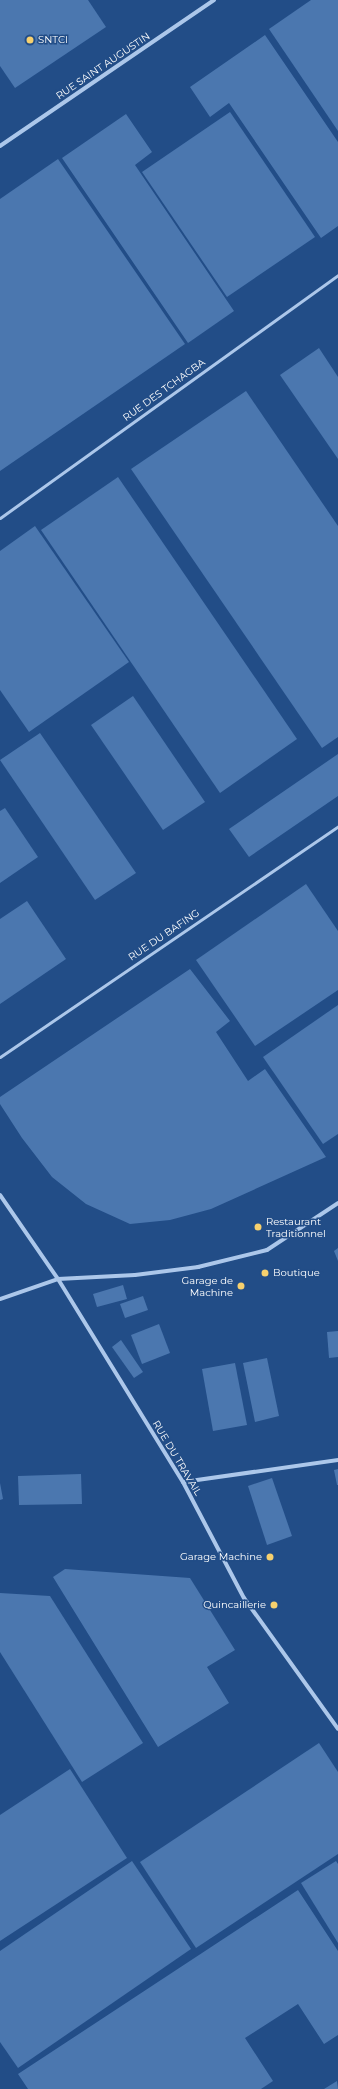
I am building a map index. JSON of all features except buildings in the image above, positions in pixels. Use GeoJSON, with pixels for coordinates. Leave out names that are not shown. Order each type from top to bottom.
{"type":"FeatureCollection","features":[{"type":"Feature","properties":{"kind":"street","name":"RUE SAINT AUGUSTIN"},"geometry":{"type":"LineString","coordinates":[[0,146],[214,0]]}},
{"type":"Feature","properties":{"kind":"street","name":"RUE DU TRAVAIL"},"geometry":{"type":"LineString","coordinates":[[0,1195],[58,1279],[183,1482],[244,1598],[338,1729]]}},
{"type":"Feature","properties":{"kind":"street"},"geometry":{"type":"LineString","coordinates":[[0,1299],[58,1279],[135,1275],[198,1267],[268,1250],[338,1203]]}},
{"type":"Feature","properties":{"kind":"street"},"geometry":{"type":"LineString","coordinates":[[183,1482],[338,1460]]}},
{"type":"Feature","properties":{"kind":"lane","name":"RUE DES TCHAGBA"},"geometry":{"type":"LineString","coordinates":[[0,518],[338,275]]}},
{"type":"Feature","properties":{"kind":"lane","name":"RUE DU BAFING"},"geometry":{"type":"LineString","coordinates":[[0,1057],[338,826]]}},
{"type":"Feature","properties":{"kind":"place","name":"SNTCI"},"geometry":{"type":"Point","coordinates":[30,40]}},
{"type":"Feature","properties":{"kind":"place","name":"Restaurant Traditionnel"},"geometry":{"type":"Point","coordinates":[258,1227]}},
{"type":"Feature","properties":{"kind":"place","name":"Boutique"},"geometry":{"type":"Point","coordinates":[265,1273]}},
{"type":"Feature","properties":{"kind":"place","name":"Garage de Machine"},"geometry":{"type":"Point","coordinates":[241,1286]}},
{"type":"Feature","properties":{"kind":"place","name":"Garage Machine"},"geometry":{"type":"Point","coordinates":[270,1557]}},
{"type":"Feature","properties":{"kind":"place","name":"Quincaillerie"},"geometry":{"type":"Point","coordinates":[274,1605]}}]}
